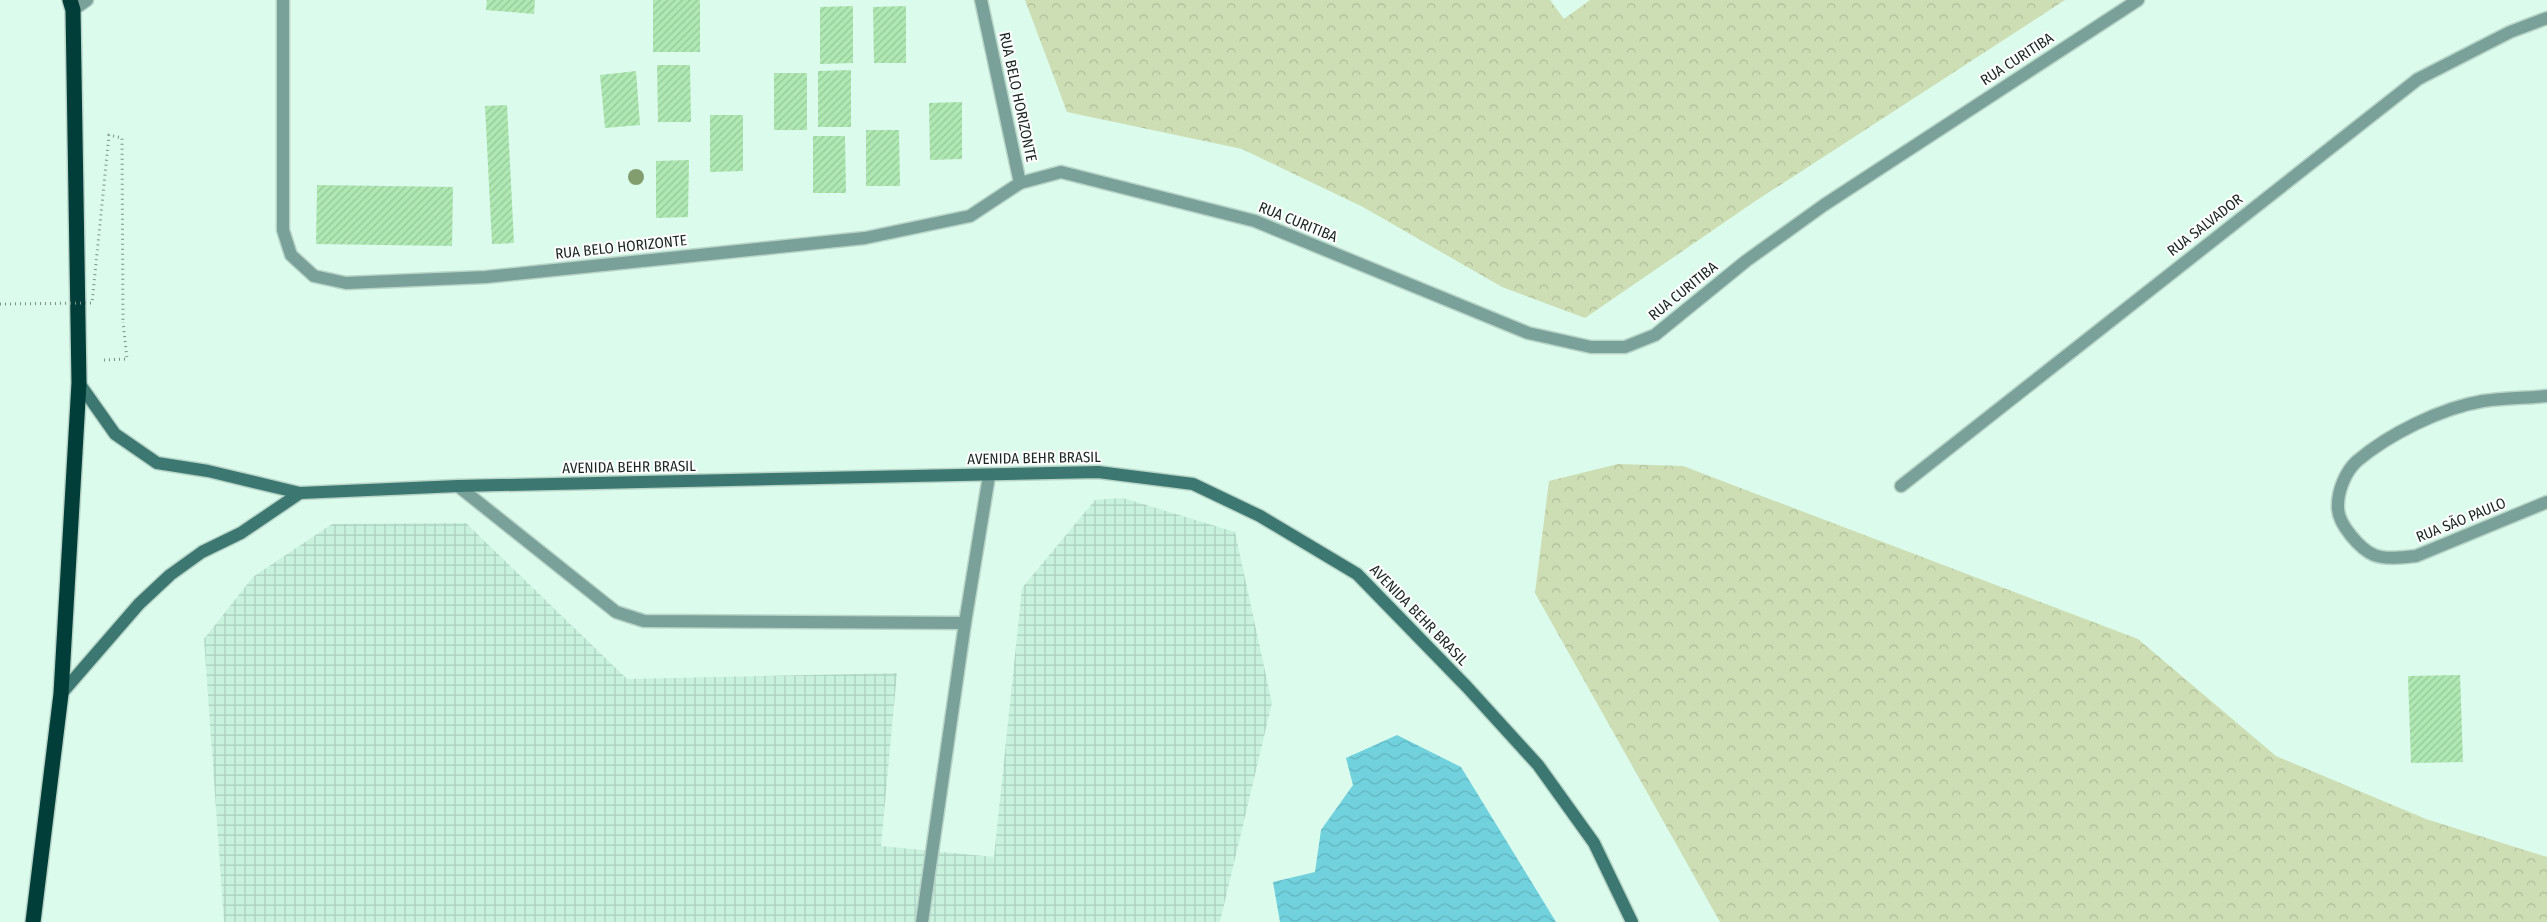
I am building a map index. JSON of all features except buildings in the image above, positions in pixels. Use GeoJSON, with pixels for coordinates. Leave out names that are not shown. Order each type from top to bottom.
{"type":"FeatureCollection","features":[{"type":"Feature","properties":{"kind":"highway"},"geometry":{"type":"LineString","coordinates":[[33,922],[61,694],[79,383],[71,5]]}},
{"type":"Feature","properties":{"kind":"street"},"geometry":{"type":"LineString","coordinates":[[71,5],[87,0]]}},
{"type":"Feature","properties":{"kind":"street","name":"RUA BELO HORIZONTE"},"geometry":{"type":"LineString","coordinates":[[283,0],[283,230],[291,255],[314,276],[346,283],[486,277],[865,238],[970,216],[1020,184],[982,0]]}},
{"type":"Feature","properties":{"kind":"street","name":"RUA CURITIBA"},"geometry":{"type":"LineString","coordinates":[[1020,184],[1061,172],[1255,221],[1528,333],[1591,346],[1625,347],[1655,335],[1746,260],[1824,205],[2138,0]]}},
{"type":"Feature","properties":{"kind":"street","name":"RUA SALVADOR"},"geometry":{"type":"LineString","coordinates":[[1901,486],[2418,79],[2510,32],[2547,18]]}},
{"type":"Feature","properties":{"kind":"street","name":"AVENIDA BEHR BRASIL"},"geometry":{"type":"LineString","coordinates":[[79,383],[115,434],[157,463],[208,471],[300,493],[458,486],[989,476],[1098,472],[1193,484],[1260,516],[1357,574],[1467,687],[1538,765],[1594,844],[1632,922]]}},
{"type":"Feature","properties":{"kind":"street","name":"RUA SÃO PAULO"},"geometry":{"type":"LineString","coordinates":[[2547,396],[2483,401],[2454,408],[2384,441],[2356,463],[2343,480],[2338,510],[2352,539],[2374,555],[2395,558],[2416,556],[2547,502]]}},
{"type":"Feature","properties":{"kind":"street"},"geometry":{"type":"LineString","coordinates":[[922,922],[964,623],[989,476]]}},
{"type":"Feature","properties":{"kind":"street"},"geometry":{"type":"LineString","coordinates":[[458,486],[616,612],[644,621],[964,623]]}},
{"type":"Feature","properties":{"kind":"street"},"geometry":{"type":"LineString","coordinates":[[61,694],[139,604],[170,575],[202,552],[241,533],[300,493]]}},
{"type":"Feature","properties":{"kind":"path"},"geometry":{"type":"LineString","coordinates":[[0,304],[92,303],[109,135],[122,138],[123,322],[127,359],[78,360]]}},
{"type":"Feature","properties":{"kind":"shaded area"},"geometry":{"type":"Polygon","coordinates":[[[1123,498],[1235,532],[1272,703],[1220,922],[224,922],[204,639],[253,577],[332,524],[466,523],[627,679],[897,673],[881,846],[994,857],[1022,588],[1095,500],[1123,498]]]}},
{"type":"Feature","properties":{"kind":"green space"},"geometry":{"type":"Polygon","coordinates":[[[1025,0],[1550,0],[1564,19],[1590,0],[2065,0],[1754,202],[1585,318],[1502,287],[1363,207],[1242,149],[1067,112],[1025,0]]]}},
{"type":"Feature","properties":{"kind":"green space"},"geometry":{"type":"Polygon","coordinates":[[[1618,464],[1683,466],[2138,639],[2276,756],[2426,819],[2547,857],[2547,922],[1720,922],[1535,593],[1549,481],[1618,464]]]}},
{"type":"Feature","properties":{"kind":"water"},"geometry":{"type":"Polygon","coordinates":[[[1397,735],[1461,767],[1556,922],[1280,922],[1273,882],[1315,872],[1321,830],[1353,785],[1346,758],[1397,735]]]}}]}
